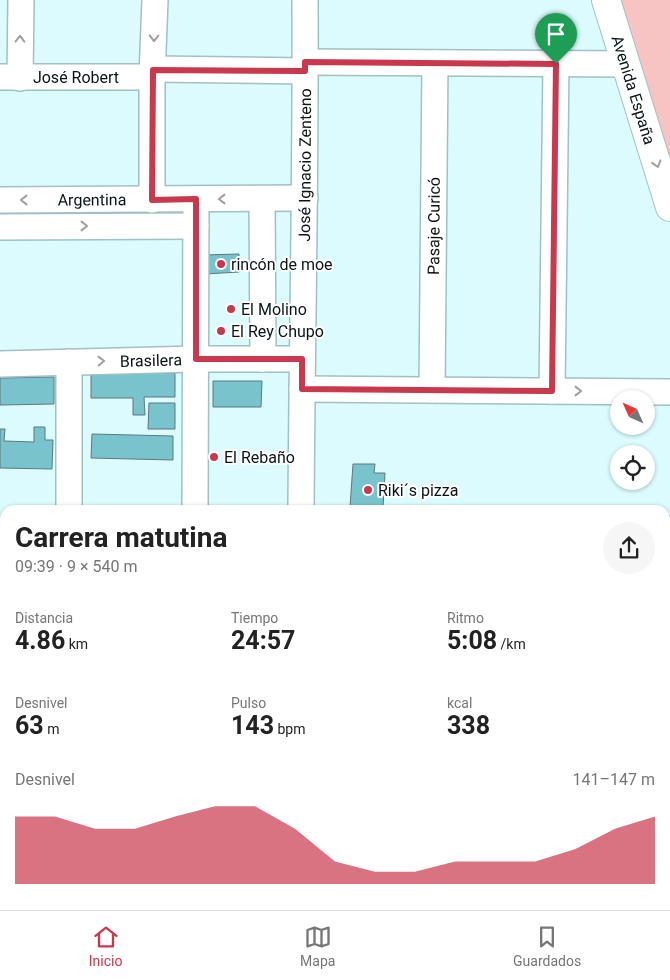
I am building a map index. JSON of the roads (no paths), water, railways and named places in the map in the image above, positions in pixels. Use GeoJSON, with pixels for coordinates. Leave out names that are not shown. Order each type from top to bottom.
{"type":"FeatureCollection","features":[{"type":"Feature","properties":{"kind":"main road","name":"Avenida España"},"geometry":{"type":"LineString","coordinates":[[606,0],[670,207]]}},
{"type":"Feature","properties":{"kind":"street"},"geometry":{"type":"LineString","coordinates":[[10,77],[21,0]]}},
{"type":"Feature","properties":{"kind":"street"},"geometry":{"type":"LineString","coordinates":[[152,200],[154,0]]}},
{"type":"Feature","properties":{"kind":"street","name":"José Ignacio Zenteno"},"geometry":{"type":"LineString","coordinates":[[301,505],[305,198],[305,0]]}},
{"type":"Feature","properties":{"kind":"street","name":"José Robert"},"geometry":{"type":"LineString","coordinates":[[10,77],[435,63],[626,64]]}},
{"type":"Feature","properties":{"kind":"street","name":"Pasaje Curicó"},"geometry":{"type":"LineString","coordinates":[[432,390],[435,63]]}},
{"type":"Feature","properties":{"kind":"street"},"geometry":{"type":"LineString","coordinates":[[552,391],[556,64]]}},
{"type":"Feature","properties":{"kind":"street"},"geometry":{"type":"LineString","coordinates":[[262,198],[262,359]]}},
{"type":"Feature","properties":{"kind":"street","name":"Argentina"},"geometry":{"type":"LineString","coordinates":[[0,200],[305,198]]}},
{"type":"Feature","properties":{"kind":"street"},"geometry":{"type":"LineString","coordinates":[[195,505],[196,199]]}},
{"type":"Feature","properties":{"kind":"street","name":"Argentina"},"geometry":{"type":"LineString","coordinates":[[0,227],[196,226]]}},
{"type":"Feature","properties":{"kind":"street","name":"Brasilera"},"geometry":{"type":"LineString","coordinates":[[0,364],[196,359],[302,359]]}},
{"type":"Feature","properties":{"kind":"street"},"geometry":{"type":"LineString","coordinates":[[69,362],[69,505]]}},
{"type":"Feature","properties":{"kind":"street"},"geometry":{"type":"LineString","coordinates":[[302,389],[670,392]]}},
{"type":"Feature","properties":{"kind":"place","name":"rincón de moe"},"geometry":{"type":"Point","coordinates":[221,264]}},
{"type":"Feature","properties":{"kind":"place","name":"El Molino"},"geometry":{"type":"Point","coordinates":[231,309]}},
{"type":"Feature","properties":{"kind":"place","name":"El Rey Chupo"},"geometry":{"type":"Point","coordinates":[221,331]}},
{"type":"Feature","properties":{"kind":"place","name":"El Rebaño"},"geometry":{"type":"Point","coordinates":[214,457]}},
{"type":"Feature","properties":{"kind":"place","name":"Riki´s pizza"},"geometry":{"type":"Point","coordinates":[368,490]}}]}
